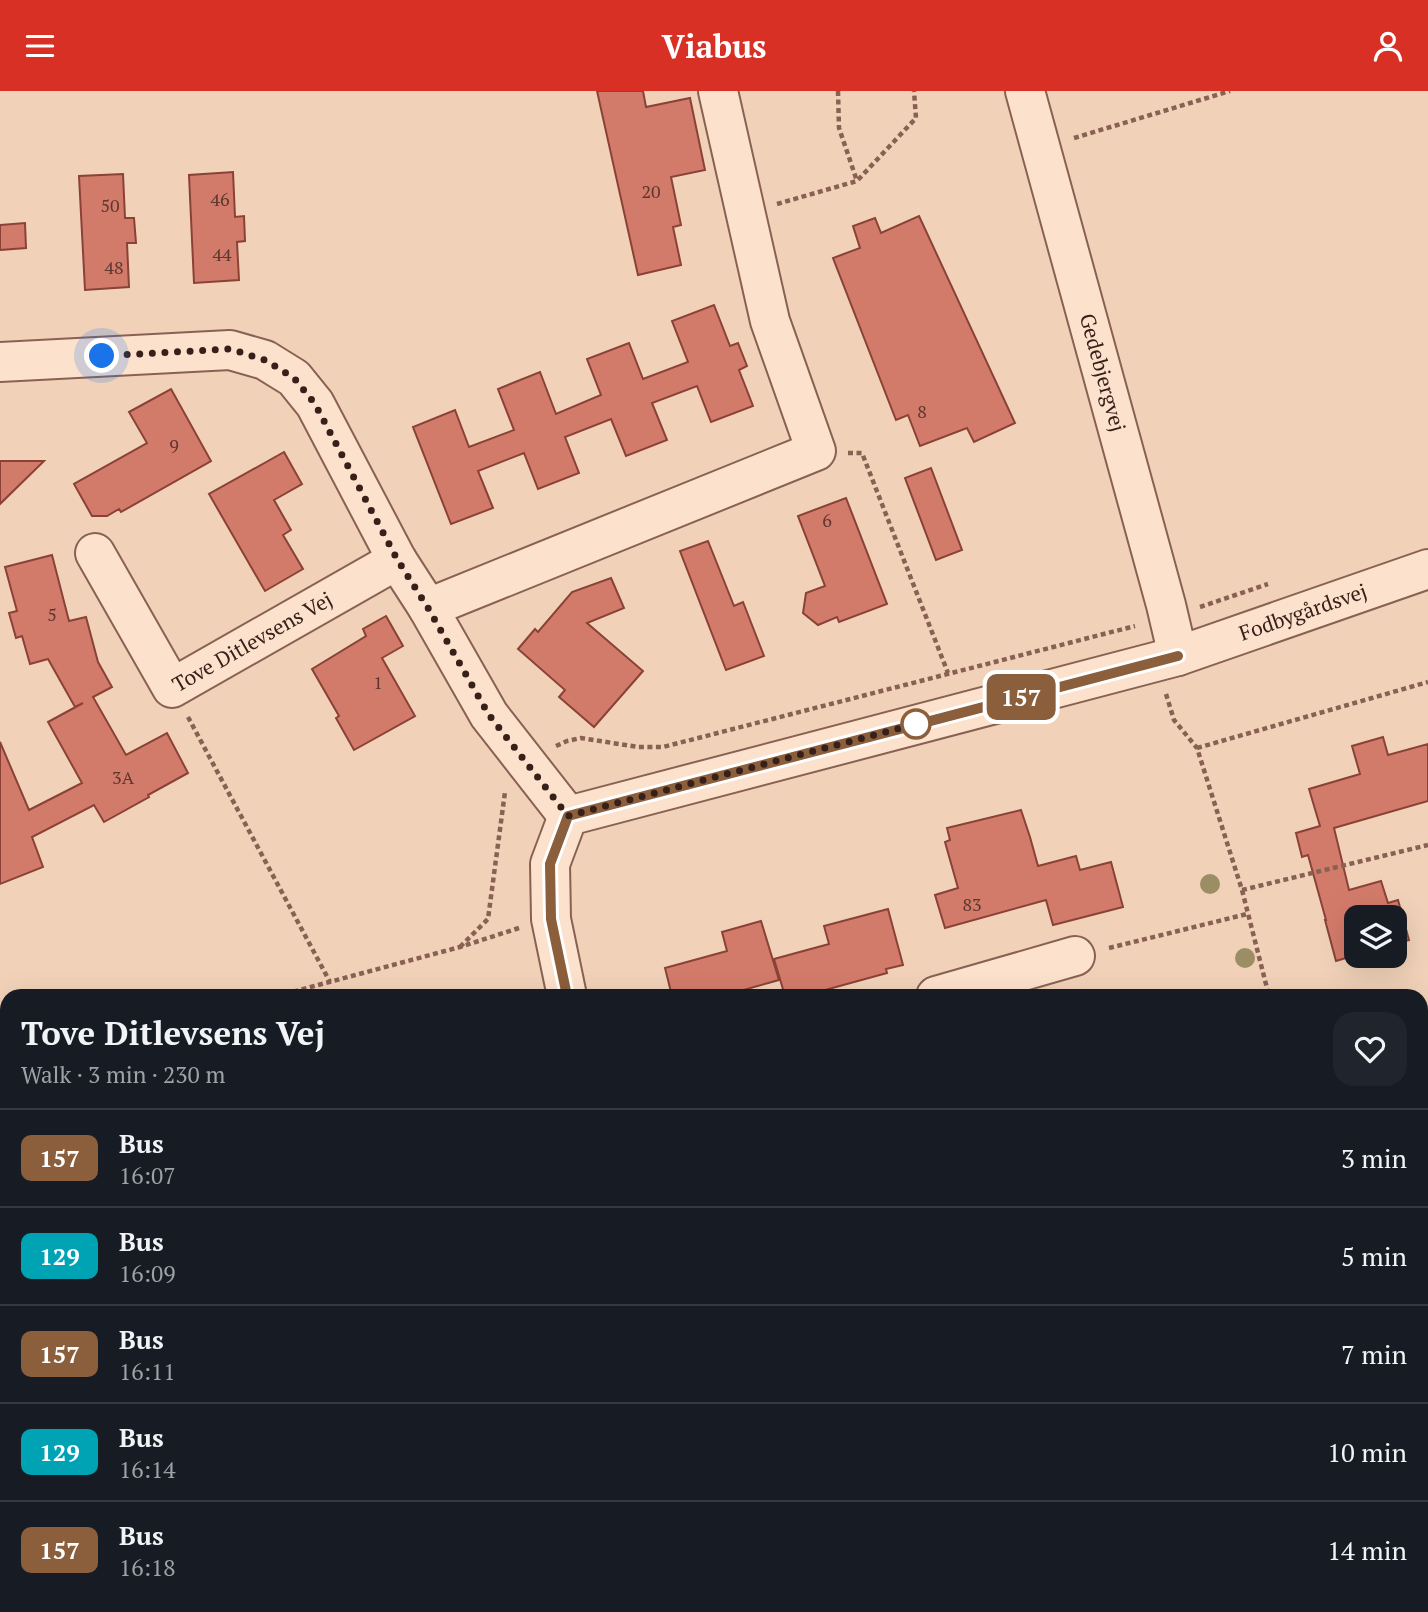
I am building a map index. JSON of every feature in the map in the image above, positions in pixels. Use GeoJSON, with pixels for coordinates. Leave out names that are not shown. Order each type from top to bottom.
{"type":"FeatureCollection","features":[{"type":"Feature","properties":{"kind":"street"},"geometry":{"type":"LineString","coordinates":[[428,608],[816,451],[770,321],[718,91]]}},
{"type":"Feature","properties":{"kind":"street","name":"Gedebjergvej"},"geometry":{"type":"LineString","coordinates":[[1025,91],[1178,656]]}},
{"type":"Feature","properties":{"kind":"street"},"geometry":{"type":"LineString","coordinates":[[0,362],[230,349],[265,360],[294,378],[315,404],[397,559],[489,715],[568,816],[550,864],[551,919],[566,989]]}},
{"type":"Feature","properties":{"kind":"street","name":"Tove Ditlevsens Vej"},"geometry":{"type":"LineString","coordinates":[[95,553],[172,688],[397,559]]}},
{"type":"Feature","properties":{"kind":"street","name":"Fodbygårdsvej"},"geometry":{"type":"LineString","coordinates":[[568,816],[1178,656],[1428,569]]}},
{"type":"Feature","properties":{"kind":"street"},"geometry":{"type":"LineString","coordinates":[[960,989],[1075,956]]}},
{"type":"Feature","properties":{"kind":"path"},"geometry":{"type":"LineString","coordinates":[[838,91],[839,128],[857,181]]}},
{"type":"Feature","properties":{"kind":"path"},"geometry":{"type":"LineString","coordinates":[[746,214],[857,181],[916,118],[914,91]]}},
{"type":"Feature","properties":{"kind":"path"},"geometry":{"type":"LineString","coordinates":[[1040,148],[1230,91]]}},
{"type":"Feature","properties":{"kind":"path"},"geometry":{"type":"LineString","coordinates":[[816,451],[862,453],[948,673]]}},
{"type":"Feature","properties":{"kind":"path"},"geometry":{"type":"LineString","coordinates":[[1178,656],[1160,677],[1174,720],[1197,748],[1241,890],[1267,989]]}},
{"type":"Feature","properties":{"kind":"path"},"geometry":{"type":"LineString","coordinates":[[1197,748],[1428,682]]}},
{"type":"Feature","properties":{"kind":"path"},"geometry":{"type":"LineString","coordinates":[[172,688],[330,982]]}},
{"type":"Feature","properties":{"kind":"path"},"geometry":{"type":"LineString","coordinates":[[1241,890],[1428,845]]}},
{"type":"Feature","properties":{"kind":"path"},"geometry":{"type":"LineString","coordinates":[[1075,956],[1247,914]]}},
{"type":"Feature","properties":{"kind":"path"},"geometry":{"type":"LineString","coordinates":[[304,989],[460,947],[551,919]]}},
{"type":"Feature","properties":{"kind":"building"},"geometry":{"type":"Polygon","coordinates":[[[597,91],[643,91],[646,107],[690,98],[705,170],[671,177],[681,225],[673,227],[681,265],[638,275],[597,91]]]}},
{"type":"Feature","properties":{"kind":"building"},"geometry":{"type":"Polygon","coordinates":[[[233,172],[235,217],[244,216],[245,241],[237,242],[239,280],[194,283],[189,175],[233,172]]]}},
{"type":"Feature","properties":{"kind":"building"},"geometry":{"type":"Polygon","coordinates":[[[123,174],[125,218],[134,218],[136,243],[127,243],[129,287],[85,290],[79,176],[123,174]]]}},
{"type":"Feature","properties":{"kind":"building"},"geometry":{"type":"Polygon","coordinates":[[[919,216],[1015,423],[974,442],[967,428],[920,446],[908,415],[896,420],[833,258],[860,248],[853,226],[875,218],[881,233],[919,216]]]}},
{"type":"Feature","properties":{"kind":"building"},"geometry":{"type":"Polygon","coordinates":[[[25,223],[26,248],[0,250],[0,225],[25,223]]]}},
{"type":"Feature","properties":{"kind":"building"},"geometry":{"type":"Polygon","coordinates":[[[714,305],[730,346],[738,343],[747,366],[739,370],[753,406],[711,422],[697,386],[652,403],[667,440],[626,456],[611,419],[565,437],[579,473],[538,489],[524,453],[478,471],[493,508],[451,524],[413,427],[455,410],[469,447],[514,430],[498,389],[540,372],[556,414],[601,395],[587,359],[629,343],[643,379],[688,362],[672,321],[714,305]]]}},
{"type":"Feature","properties":{"kind":"building"},"geometry":{"type":"Polygon","coordinates":[[[171,389],[211,461],[121,512],[119,509],[107,516],[92,516],[74,484],[147,443],[129,412],[171,389]]]}},
{"type":"Feature","properties":{"kind":"building"},"geometry":{"type":"Polygon","coordinates":[[[284,452],[302,484],[274,500],[291,530],[283,535],[303,569],[265,591],[209,494],[284,452]]]}},
{"type":"Feature","properties":{"kind":"building"},"geometry":{"type":"Polygon","coordinates":[[[0,461],[44,461],[0,504],[0,461]]]}},
{"type":"Feature","properties":{"kind":"building"},"geometry":{"type":"Polygon","coordinates":[[[931,468],[962,550],[936,560],[905,478],[931,468]]]}},
{"type":"Feature","properties":{"kind":"building"},"geometry":{"type":"Polygon","coordinates":[[[846,498],[887,604],[839,622],[837,617],[818,625],[803,613],[806,593],[825,586],[798,516],[846,498]]]}},
{"type":"Feature","properties":{"kind":"building"},"geometry":{"type":"Polygon","coordinates":[[[708,541],[734,606],[743,602],[764,656],[726,670],[680,551],[708,541]]]}},
{"type":"Feature","properties":{"kind":"building"},"geometry":{"type":"Polygon","coordinates":[[[52,555],[69,621],[86,617],[98,662],[112,687],[93,697],[126,755],[167,733],[188,773],[104,822],[94,805],[32,837],[43,867],[0,884],[0,742],[29,810],[82,783],[48,722],[83,703],[75,707],[48,659],[30,664],[22,636],[16,638],[9,613],[17,611],[5,567],[52,555]]]}},
{"type":"Feature","properties":{"kind":"building"},"geometry":{"type":"Polygon","coordinates":[[[611,578],[624,608],[587,623],[643,671],[594,727],[559,697],[565,690],[518,649],[535,629],[538,632],[572,592],[611,578]]]}},
{"type":"Feature","properties":{"kind":"building"},"geometry":{"type":"Polygon","coordinates":[[[386,616],[403,646],[382,658],[415,716],[354,750],[336,718],[339,716],[312,669],[366,636],[363,629],[386,616]]]}},
{"type":"Feature","properties":{"kind":"building"},"geometry":{"type":"Polygon","coordinates":[[[1383,737],[1388,755],[1428,744],[1428,801],[1334,828],[1349,890],[1381,881],[1388,903],[1398,900],[1399,905],[1344,905],[1344,959],[1336,961],[1308,855],[1302,857],[1296,833],[1320,826],[1309,789],[1360,774],[1352,746],[1383,737]]]}},
{"type":"Feature","properties":{"kind":"building"},"geometry":{"type":"Polygon","coordinates":[[[1021,810],[1038,866],[1076,856],[1080,870],[1111,862],[1123,907],[1053,925],[1046,900],[945,928],[935,895],[958,888],[945,842],[950,840],[947,828],[1021,810]]]}},
{"type":"Feature","properties":{"kind":"building"},"geometry":{"type":"Polygon","coordinates":[[[888,909],[903,965],[886,969],[887,973],[829,989],[783,989],[774,959],[829,944],[824,926],[888,909]]]}},
{"type":"Feature","properties":{"kind":"building"},"geometry":{"type":"Polygon","coordinates":[[[761,921],[779,980],[747,989],[670,989],[665,968],[727,951],[722,932],[761,921]]]}},
{"type":"Feature","properties":{"kind":"bus line","name":"157"},"geometry":{"type":"LineString","coordinates":[[566,989],[551,919],[550,864],[568,816],[1178,656]]}},
{"type":"Feature","properties":{"kind":"route"},"geometry":{"type":"LineString","coordinates":[[102,356],[230,349],[265,360],[294,378],[315,404],[397,559],[489,715],[568,816],[916,724]]}}]}
